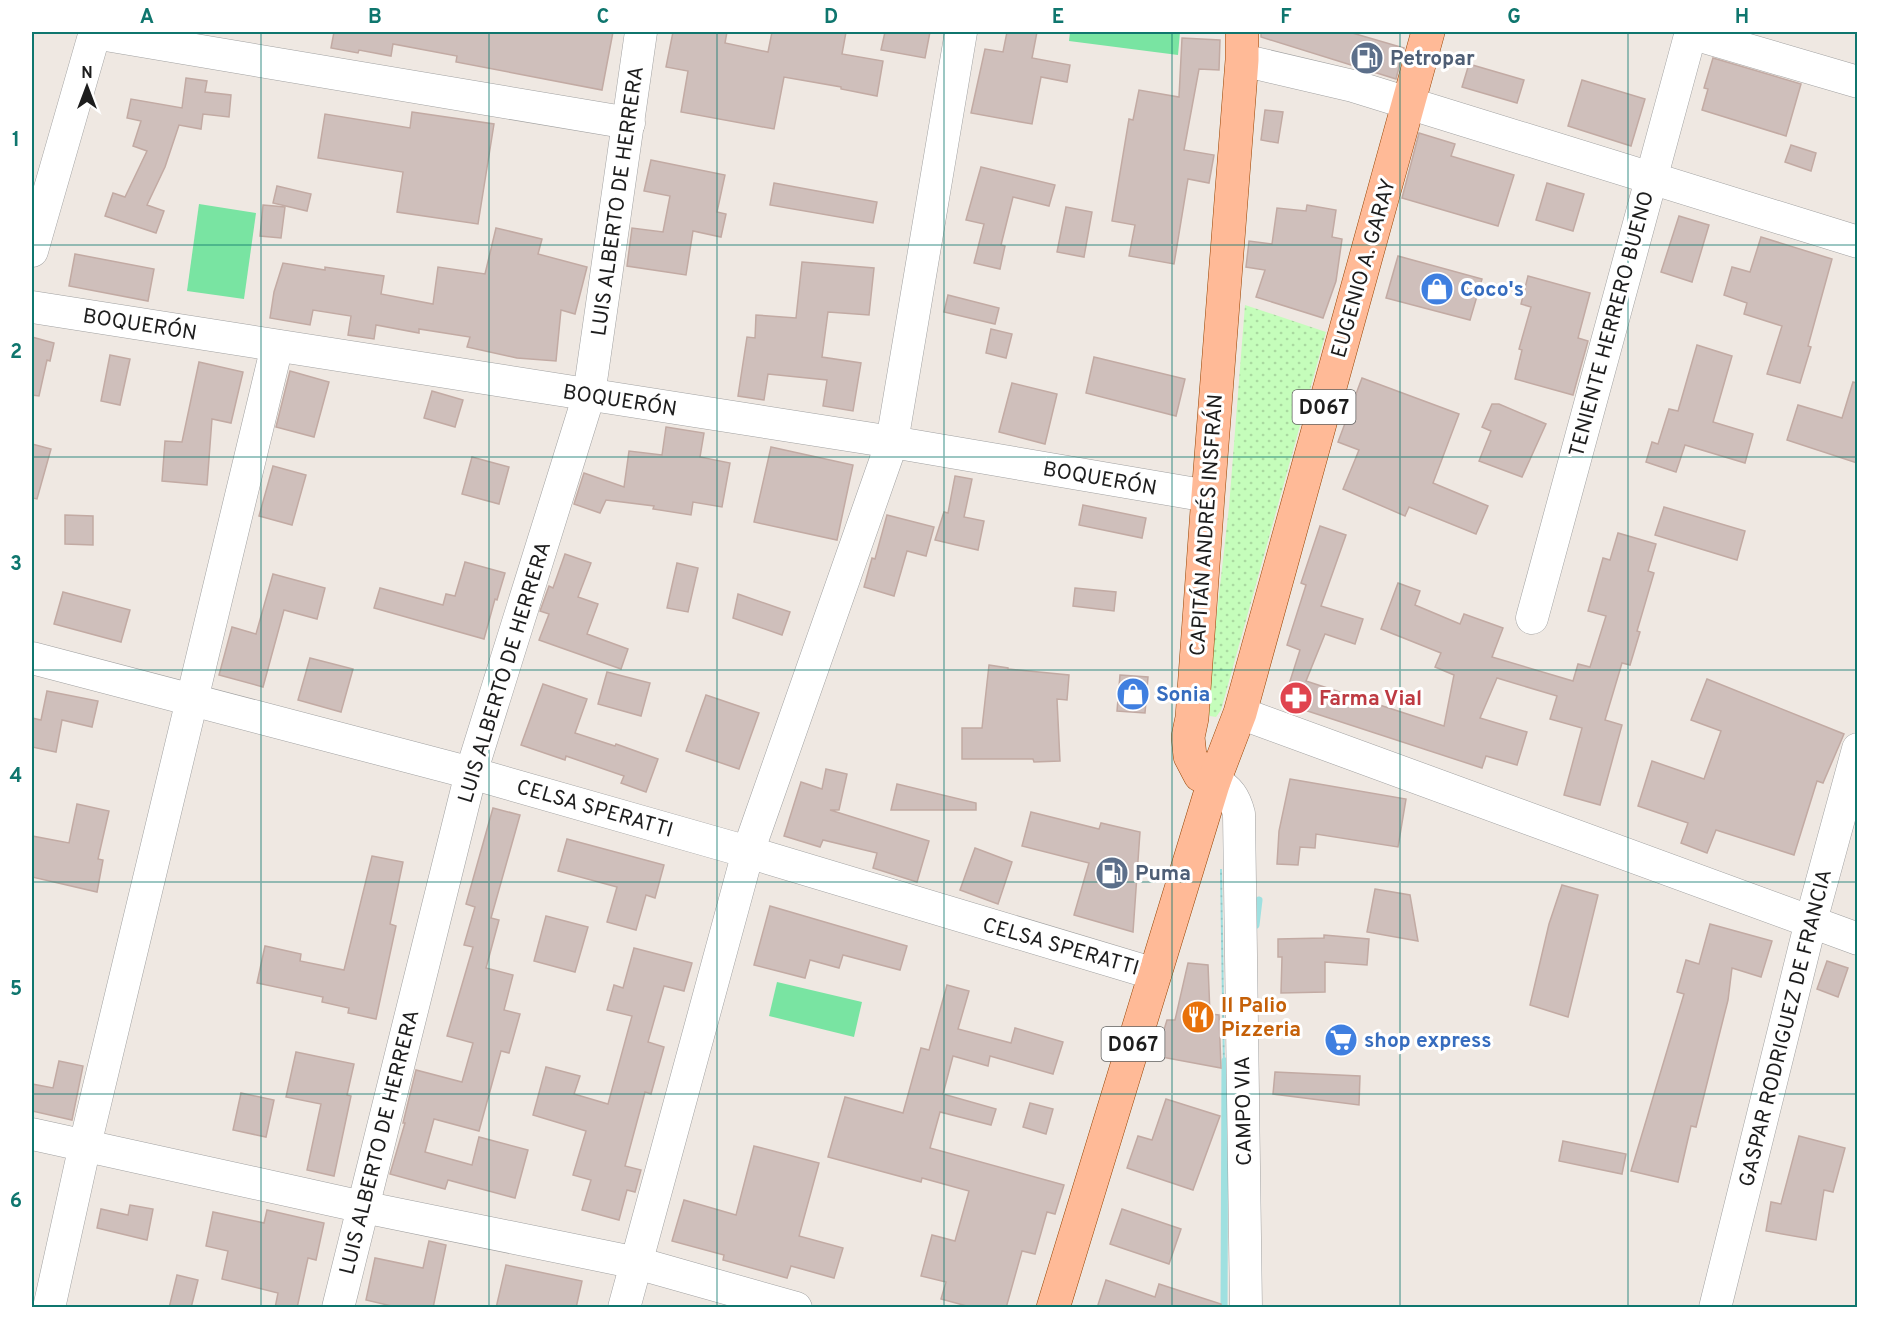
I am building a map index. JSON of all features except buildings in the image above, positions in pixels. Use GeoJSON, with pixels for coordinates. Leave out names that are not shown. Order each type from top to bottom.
{"type":"FeatureCollection","features":[{"type":"Feature","properties":{"kind":"main road","name":"EUGENIO A. GARAY"},"geometry":{"type":"LineString","coordinates":[[1214,781],[1240,713],[1428,32]]}},
{"type":"Feature","properties":{"kind":"main road","name":"CAPITÁN ANDRÉS INSFRÁN"},"geometry":{"type":"LineString","coordinates":[[1214,781],[1200,775],[1190,756],[1188,737],[1192,718],[1242,46]]}},
{"type":"Feature","properties":{"kind":"main road","name":"D067"},"geometry":{"type":"LineString","coordinates":[[1053,1308],[1214,781]]}},
{"type":"Feature","properties":{"kind":"street"},"geometry":{"type":"LineString","coordinates":[[32,251],[95,32],[629,123]]}},
{"type":"Feature","properties":{"kind":"street","name":"LUIS ALBERTO DE HERRERA"},"geometry":{"type":"LineString","coordinates":[[338,1308],[471,773],[589,395],[641,32]]}},
{"type":"Feature","properties":{"kind":"street"},"geometry":{"type":"LineString","coordinates":[[624,1308],[748,852],[892,442],[961,32]]}},
{"type":"Feature","properties":{"kind":"street"},"geometry":{"type":"LineString","coordinates":[[1690,32],[1857,82]]}},
{"type":"Feature","properties":{"kind":"street","name":"TENIENTE HERRERO BUENO"},"geometry":{"type":"LineString","coordinates":[[1532,618],[1690,32]]}},
{"type":"Feature","properties":{"kind":"street"},"geometry":{"type":"LineString","coordinates":[[1242,46],[1408,104],[1857,242]]}},
{"type":"Feature","properties":{"kind":"street","name":"BOQUERÓN"},"geometry":{"type":"LineString","coordinates":[[32,307],[892,442],[1208,496]]}},
{"type":"Feature","properties":{"kind":"street"},"geometry":{"type":"LineString","coordinates":[[49,1308],[85,1145],[277,346]]}},
{"type":"Feature","properties":{"kind":"street","name":"CELSA SPERATTI"},"geometry":{"type":"LineString","coordinates":[[32,658],[471,773],[748,852],[1155,974]]}},
{"type":"Feature","properties":{"kind":"street"},"geometry":{"type":"LineString","coordinates":[[1240,713],[1857,939]]}},
{"type":"Feature","properties":{"kind":"street","name":"GASPAR RODRIGUEZ DE FRANCIA"},"geometry":{"type":"LineString","coordinates":[[1715,1308],[1811,921],[1857,749]]}},
{"type":"Feature","properties":{"kind":"street","name":"CAMPO VIA"},"geometry":{"type":"LineString","coordinates":[[1214,781],[1232,794],[1239,814],[1246,1308]]}},
{"type":"Feature","properties":{"kind":"street"},"geometry":{"type":"LineString","coordinates":[[32,1134],[363,1207],[637,1263],[796,1308]]}},
{"type":"Feature","properties":{"kind":"green space"},"geometry":{"type":"Polygon","coordinates":[[[1070,32],[1180,32],[1178,55],[1069,41],[1070,32]]]}},
{"type":"Feature","properties":{"kind":"green space"},"geometry":{"type":"Polygon","coordinates":[[[199,204],[256,213],[244,299],[187,291],[199,204]]]}},
{"type":"Feature","properties":{"kind":"green space"},"geometry":{"type":"Polygon","coordinates":[[[1245,305],[1326,332],[1221,710],[1216,717],[1210,716],[1206,709],[1229,507],[1245,305]]]}},
{"type":"Feature","properties":{"kind":"green space"},"geometry":{"type":"Polygon","coordinates":[[[777,982],[862,1002],[854,1037],[769,1016],[777,982]]]}},
{"type":"Feature","properties":{"kind":"water"},"geometry":{"type":"Polygon","coordinates":[[[1220,869],[1222,869],[1225,1070],[1223,1070],[1220,869]]]}},
{"type":"Feature","properties":{"kind":"waterway"},"geometry":{"type":"LineString","coordinates":[[1256,925],[1259,900]]}},
{"type":"Feature","properties":{"kind":"waterway"},"geometry":{"type":"LineString","coordinates":[[1224,1308],[1225,1061]]}},
{"type":"Feature","properties":{"kind":"place","name":"Petropar"},"geometry":{"type":"Point","coordinates":[1367,58]}},
{"type":"Feature","properties":{"kind":"place","name":"Coco's"},"geometry":{"type":"Point","coordinates":[1437,289]}},
{"type":"Feature","properties":{"kind":"place","name":"Sonia"},"geometry":{"type":"Point","coordinates":[1133,694]}},
{"type":"Feature","properties":{"kind":"place","name":"Farma Vial"},"geometry":{"type":"Point","coordinates":[1296,698]}},
{"type":"Feature","properties":{"kind":"place","name":"Puma"},"geometry":{"type":"Point","coordinates":[1112,873]}},
{"type":"Feature","properties":{"kind":"place","name":"Il Palio Pizzeria"},"geometry":{"type":"Point","coordinates":[1198,1017]}},
{"type":"Feature","properties":{"kind":"place","name":"shop express"},"geometry":{"type":"Point","coordinates":[1341,1040]}}]}
